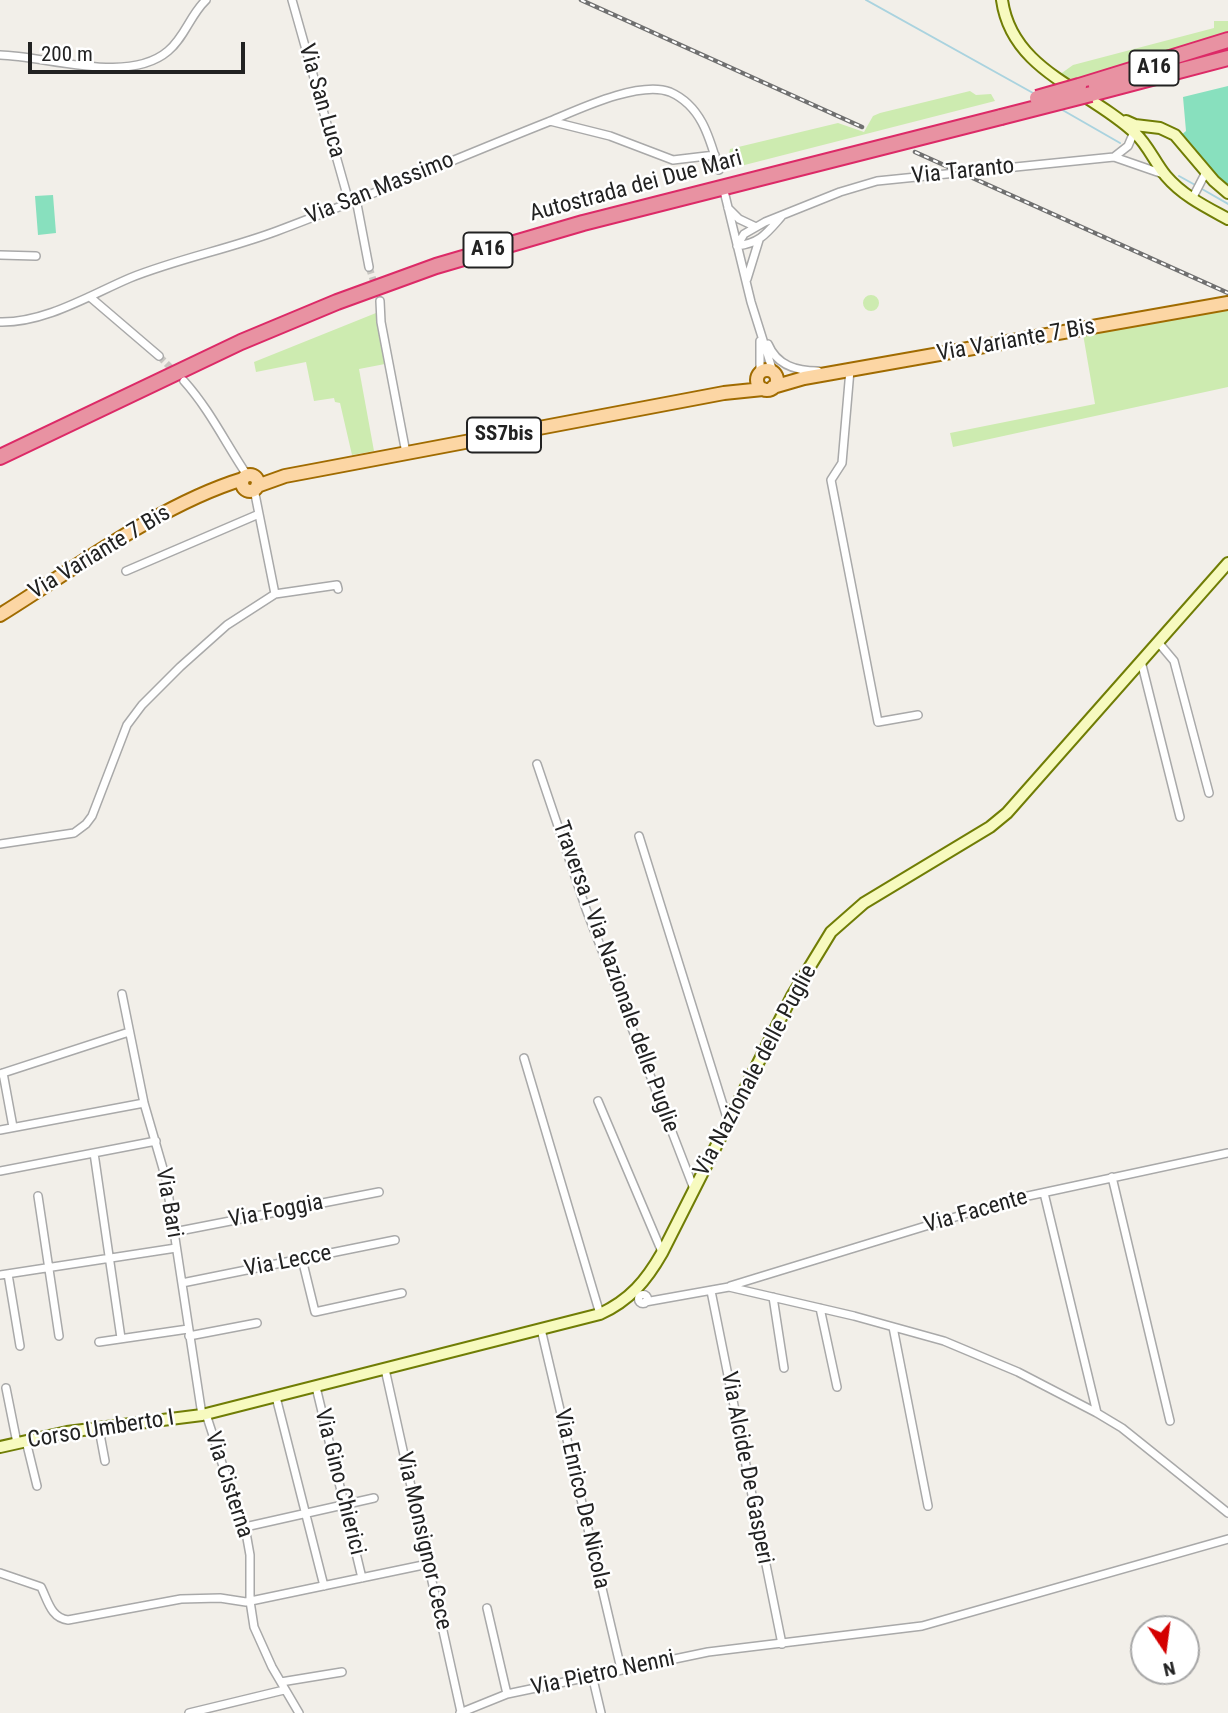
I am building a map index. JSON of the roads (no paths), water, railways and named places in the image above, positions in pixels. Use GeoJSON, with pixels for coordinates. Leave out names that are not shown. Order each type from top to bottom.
{"type":"FeatureCollection","features":[{"type":"Feature","properties":{"kind":"highway"},"geometry":{"type":"LineString","coordinates":[[1085,90],[1228,40]]}},
{"type":"Feature","properties":{"kind":"highway","name":"Autostrada dei Due Mari"},"geometry":{"type":"LineString","coordinates":[[1085,90],[1228,48]]}},
{"type":"Feature","properties":{"kind":"highway","name":"Autostrada dei Due Mari"},"geometry":{"type":"LineString","coordinates":[[0,457],[242,342],[337,302],[411,275],[558,230],[999,112],[1228,58]]}},
{"type":"Feature","properties":{"kind":"highway","name":"Autostrada dei Due Mari"},"geometry":{"type":"LineString","coordinates":[[0,446],[237,333],[334,293],[433,257],[568,217],[999,112]]}},
{"type":"Feature","properties":{"kind":"main road"},"geometry":{"type":"LineString","coordinates":[[1002,0],[1009,28],[1029,56],[1055,78],[1112,114],[1128,122],[1160,128],[1175,135],[1206,172],[1228,192]]}},
{"type":"Feature","properties":{"kind":"main road"},"geometry":{"type":"LineString","coordinates":[[1112,114],[1134,132],[1165,175],[1196,191],[1228,219]]}},
{"type":"Feature","properties":{"kind":"main road"},"geometry":{"type":"LineString","coordinates":[[1134,132],[1146,127]]}},
{"type":"Feature","properties":{"kind":"main road","name":"Via Variante 7 Bis"},"geometry":{"type":"LineString","coordinates":[[0,615],[121,539],[202,494],[250,482],[724,393],[767,379],[804,378],[1228,303]]}},
{"type":"Feature","properties":{"kind":"main road","name":"Via Nazionale delle Puglie"},"geometry":{"type":"LineString","coordinates":[[204,1414],[600,1314],[622,1303],[646,1281],[662,1253],[792,996],[831,932],[864,903],[990,827],[1007,813],[1228,563]]}},
{"type":"Feature","properties":{"kind":"main road","name":"Corso Umberto I"},"geometry":{"type":"LineString","coordinates":[[0,1447],[67,1432],[204,1414]]}},
{"type":"Feature","properties":{"kind":"street"},"geometry":{"type":"LineString","coordinates":[[0,55],[87,67],[112,67],[152,60],[172,48],[206,0]]}},
{"type":"Feature","properties":{"kind":"street","name":"Via San Luca"},"geometry":{"type":"LineString","coordinates":[[292,0],[352,200],[369,267]]}},
{"type":"Feature","properties":{"kind":"street","name":"Via San Massimo"},"geometry":{"type":"LineString","coordinates":[[0,322],[14,322],[68,306],[131,278],[277,231],[550,121],[617,95],[635,91],[668,92],[687,104],[707,129],[719,170]]}},
{"type":"Feature","properties":{"kind":"street"},"geometry":{"type":"LineString","coordinates":[[550,121],[610,136],[673,160],[715,155]]}},
{"type":"Feature","properties":{"kind":"street"},"geometry":{"type":"LineString","coordinates":[[1114,157],[1128,146],[1134,132]]}},
{"type":"Feature","properties":{"kind":"street"},"geometry":{"type":"LineString","coordinates":[[1114,157],[1165,175]]}},
{"type":"Feature","properties":{"kind":"street","name":"Via Taranto"},"geometry":{"type":"LineString","coordinates":[[737,246],[744,234],[784,214],[877,181],[1114,157]]}},
{"type":"Feature","properties":{"kind":"street"},"geometry":{"type":"LineString","coordinates":[[1196,191],[1206,172]]}},
{"type":"Feature","properties":{"kind":"street"},"geometry":{"type":"LineString","coordinates":[[725,195],[757,320],[767,379]]}},
{"type":"Feature","properties":{"kind":"street"},"geometry":{"type":"LineString","coordinates":[[728,208],[739,219],[756,227]]}},
{"type":"Feature","properties":{"kind":"street","name":"Via Taranto"},"geometry":{"type":"LineString","coordinates":[[746,282],[759,240],[784,214]]}},
{"type":"Feature","properties":{"kind":"street"},"geometry":{"type":"LineString","coordinates":[[737,246],[759,240]]}},
{"type":"Feature","properties":{"kind":"street"},"geometry":{"type":"LineString","coordinates":[[0,255],[36,256]]}},
{"type":"Feature","properties":{"kind":"street"},"geometry":{"type":"LineString","coordinates":[[90,297],[159,356]]}},
{"type":"Feature","properties":{"kind":"street"},"geometry":{"type":"LineString","coordinates":[[380,301],[406,453]]}},
{"type":"Feature","properties":{"kind":"street"},"geometry":{"type":"LineString","coordinates":[[757,320],[772,352],[784,364],[803,370],[836,372]]}},
{"type":"Feature","properties":{"kind":"street"},"geometry":{"type":"LineString","coordinates":[[757,320],[761,362],[767,379]]}},
{"type":"Feature","properties":{"kind":"street"},"geometry":{"type":"LineString","coordinates":[[850,369],[842,463],[831,480],[878,722],[918,715]]}},
{"type":"Feature","properties":{"kind":"street"},"geometry":{"type":"LineString","coordinates":[[184,381],[211,414],[250,482],[275,594]]}},
{"type":"Feature","properties":{"kind":"street"},"geometry":{"type":"LineString","coordinates":[[126,571],[259,514]]}},
{"type":"Feature","properties":{"kind":"street"},"geometry":{"type":"LineString","coordinates":[[0,844],[74,833],[86,824],[92,816],[127,725],[142,705],[180,667],[228,625],[275,594],[337,585],[338,589]]}},
{"type":"Feature","properties":{"kind":"street"},"geometry":{"type":"LineString","coordinates":[[1158,642],[1174,661],[1209,793]]}},
{"type":"Feature","properties":{"kind":"street"},"geometry":{"type":"LineString","coordinates":[[1141,661],[1180,817]]}},
{"type":"Feature","properties":{"kind":"street","name":"Traversa I Via Nazionale delle Puglie"},"geometry":{"type":"LineString","coordinates":[[537,764],[586,909],[695,1189]]}},
{"type":"Feature","properties":{"kind":"street"},"geometry":{"type":"LineString","coordinates":[[639,836],[728,1122]]}},
{"type":"Feature","properties":{"kind":"street","name":"Via Bari"},"geometry":{"type":"LineString","coordinates":[[122,995],[144,1103],[166,1179],[204,1414]]}},
{"type":"Feature","properties":{"kind":"street"},"geometry":{"type":"LineString","coordinates":[[13,1127],[1,1073],[129,1032]]}},
{"type":"Feature","properties":{"kind":"street"},"geometry":{"type":"LineString","coordinates":[[524,1058],[600,1314]]}},
{"type":"Feature","properties":{"kind":"street"},"geometry":{"type":"LineString","coordinates":[[598,1101],[662,1253]]}},
{"type":"Feature","properties":{"kind":"street"},"geometry":{"type":"LineString","coordinates":[[0,1130],[144,1103]]}},
{"type":"Feature","properties":{"kind":"street"},"geometry":{"type":"LineString","coordinates":[[0,1171],[156,1141]]}},
{"type":"Feature","properties":{"kind":"street"},"geometry":{"type":"LineString","coordinates":[[93,1153],[121,1338]]}},
{"type":"Feature","properties":{"kind":"street","name":"Via Facente"},"geometry":{"type":"LineString","coordinates":[[622,1303],[729,1287],[1014,1199],[1228,1153]]}},
{"type":"Feature","properties":{"kind":"street"},"geometry":{"type":"LineString","coordinates":[[1112,1177],[1170,1421]]}},
{"type":"Feature","properties":{"kind":"street","name":"Via Foggia"},"geometry":{"type":"LineString","coordinates":[[174,1232],[379,1192]]}},
{"type":"Feature","properties":{"kind":"street"},"geometry":{"type":"LineString","coordinates":[[1044,1193],[1097,1412]]}},
{"type":"Feature","properties":{"kind":"street"},"geometry":{"type":"LineString","coordinates":[[38,1196],[59,1336]]}},
{"type":"Feature","properties":{"kind":"street","name":"Via Lecce"},"geometry":{"type":"LineString","coordinates":[[181,1283],[395,1240]]}},
{"type":"Feature","properties":{"kind":"street"},"geometry":{"type":"LineString","coordinates":[[20,1346],[4,1274],[176,1248]]}},
{"type":"Feature","properties":{"kind":"street"},"geometry":{"type":"LineString","coordinates":[[302,1259],[314,1312],[402,1293]]}},
{"type":"Feature","properties":{"kind":"street"},"geometry":{"type":"LineString","coordinates":[[643,1300],[646,1281]]}},
{"type":"Feature","properties":{"kind":"street"},"geometry":{"type":"LineString","coordinates":[[729,1287],[893,1326],[944,1341],[1018,1372],[1097,1412],[1122,1428],[1228,1513]]}},
{"type":"Feature","properties":{"kind":"street","name":"Via Alcide De Gasperi"},"geometry":{"type":"LineString","coordinates":[[711,1291],[782,1644]]}},
{"type":"Feature","properties":{"kind":"street"},"geometry":{"type":"LineString","coordinates":[[773,1297],[784,1367]]}},
{"type":"Feature","properties":{"kind":"street"},"geometry":{"type":"LineString","coordinates":[[820,1308],[836,1387]]}},
{"type":"Feature","properties":{"kind":"street"},"geometry":{"type":"LineString","coordinates":[[99,1342],[257,1323]]}},
{"type":"Feature","properties":{"kind":"street"},"geometry":{"type":"LineString","coordinates":[[893,1326],[928,1506]]}},
{"type":"Feature","properties":{"kind":"street","name":"Via Enrico De Nicola"},"geometry":{"type":"LineString","coordinates":[[541,1329],[621,1669]]}},
{"type":"Feature","properties":{"kind":"street","name":"Via Monsignor Cece"},"geometry":{"type":"LineString","coordinates":[[385,1369],[461,1713]]}},
{"type":"Feature","properties":{"kind":"street","name":"Via Gino Chierici"},"geometry":{"type":"LineString","coordinates":[[316,1387],[362,1578]]}},
{"type":"Feature","properties":{"kind":"street"},"geometry":{"type":"LineString","coordinates":[[6,1388],[37,1486]]}},
{"type":"Feature","properties":{"kind":"street"},"geometry":{"type":"LineString","coordinates":[[276,1397],[324,1586]]}},
{"type":"Feature","properties":{"kind":"street","name":"Via Cisterna"},"geometry":{"type":"LineString","coordinates":[[204,1414],[245,1527],[250,1555],[250,1601],[254,1627],[282,1686],[299,1713]]}},
{"type":"Feature","properties":{"kind":"street"},"geometry":{"type":"LineString","coordinates":[[99,1429],[105,1461]]}},
{"type":"Feature","properties":{"kind":"street"},"geometry":{"type":"LineString","coordinates":[[245,1527],[374,1498]]}},
{"type":"Feature","properties":{"kind":"street","name":"Via Pietro Nenni"},"geometry":{"type":"LineString","coordinates":[[461,1713],[506,1694],[708,1652],[922,1626],[1228,1539]]}},
{"type":"Feature","properties":{"kind":"street"},"geometry":{"type":"LineString","coordinates":[[0,1573],[41,1587],[54,1614],[65,1620],[181,1599],[250,1601],[428,1564]]}},
{"type":"Feature","properties":{"kind":"street"},"geometry":{"type":"LineString","coordinates":[[487,1608],[506,1694]]}},
{"type":"Feature","properties":{"kind":"street"},"geometry":{"type":"LineString","coordinates":[[189,1713],[342,1672]]}},
{"type":"Feature","properties":{"kind":"street"},"geometry":{"type":"LineString","coordinates":[[592,1675],[601,1713]]}},
{"type":"Feature","properties":{"kind":"waterway"},"geometry":{"type":"LineString","coordinates":[[866,0],[1033,93]]}},
{"type":"Feature","properties":{"kind":"waterway"},"geometry":{"type":"LineString","coordinates":[[1059,108],[1120,143]]}},
{"type":"Feature","properties":{"kind":"waterway"},"geometry":{"type":"LineString","coordinates":[[1179,176],[1197,186]]}},
{"type":"Feature","properties":{"kind":"waterway"},"geometry":{"type":"LineString","coordinates":[[1202,189],[1228,204]]}},
{"type":"Feature","properties":{"kind":"tunnel"},"geometry":{"type":"LineString","coordinates":[[369,267],[380,301]]}},
{"type":"Feature","properties":{"kind":"tunnel"},"geometry":{"type":"LineString","coordinates":[[159,356],[184,381]]}},
{"type":"Feature","properties":{"kind":"railway"},"geometry":{"type":"LineString","coordinates":[[581,0],[862,127]]}},
{"type":"Feature","properties":{"kind":"railway"},"geometry":{"type":"LineString","coordinates":[[915,152],[1228,293]]}}]}
